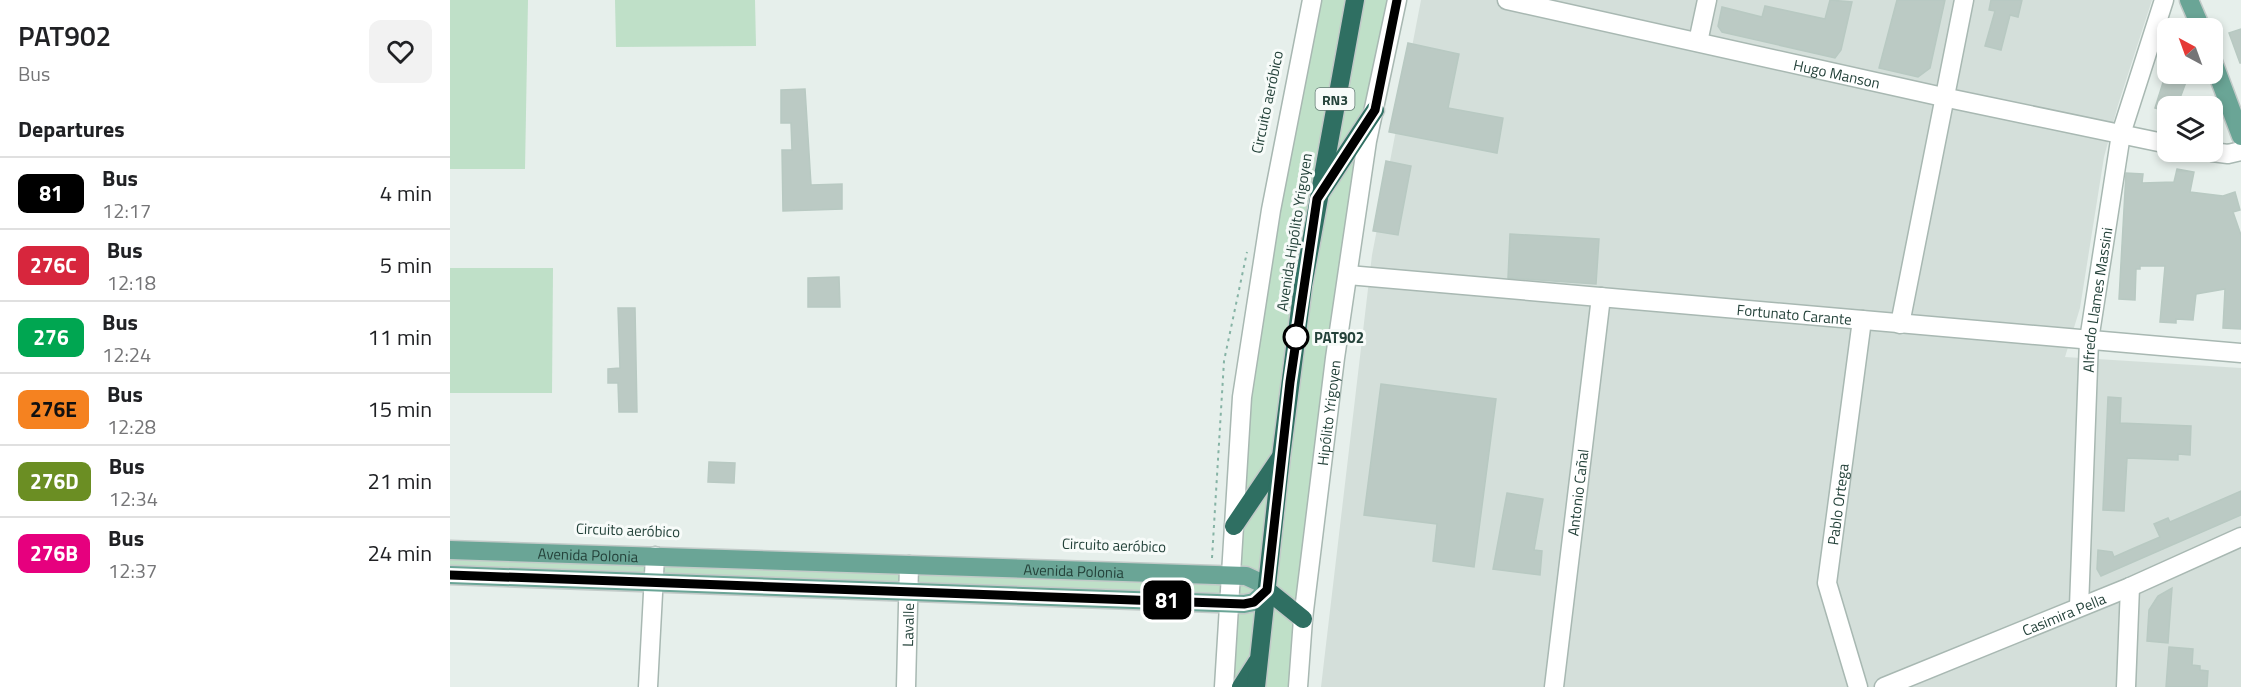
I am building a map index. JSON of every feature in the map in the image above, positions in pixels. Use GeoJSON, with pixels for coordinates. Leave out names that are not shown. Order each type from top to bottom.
{"type":"FeatureCollection","features":[{"type":"Feature","properties":{"kind":"highway","name":"Avenida Hipólito Yrigoyen"},"geometry":{"type":"LineString","coordinates":[[1256,687],[1281,457],[1317,199],[1355,0]]}},
{"type":"Feature","properties":{"kind":"highway"},"geometry":{"type":"LineString","coordinates":[[1317,199],[1375,110]]}},
{"type":"Feature","properties":{"kind":"highway"},"geometry":{"type":"LineString","coordinates":[[1234,526],[1281,457]]}},
{"type":"Feature","properties":{"kind":"highway"},"geometry":{"type":"LineString","coordinates":[[1267,590],[1303,619]]}},
{"type":"Feature","properties":{"kind":"highway"},"geometry":{"type":"LineString","coordinates":[[1241,687],[1258,660]]}},
{"type":"Feature","properties":{"kind":"main road"},"geometry":{"type":"LineString","coordinates":[[2189,0],[2200,15]]}},
{"type":"Feature","properties":{"kind":"main road"},"geometry":{"type":"LineString","coordinates":[[2221,84],[2241,136]]}},
{"type":"Feature","properties":{"kind":"main road","name":"Avenida Polonia"},"geometry":{"type":"LineString","coordinates":[[450,550],[1231,575],[1251,577],[1267,590],[1250,604],[450,575]]}},
{"type":"Feature","properties":{"kind":"street"},"geometry":{"type":"LineString","coordinates":[[1224,687],[1242,397],[1271,210],[1312,0]]}},
{"type":"Feature","properties":{"kind":"street","name":"Hipólito Yrigoyen"},"geometry":{"type":"LineString","coordinates":[[1298,687],[1303,619],[1335,358],[1367,141],[1396,0]]}},
{"type":"Feature","properties":{"kind":"street","name":"Hugo Manson"},"geometry":{"type":"LineString","coordinates":[[1507,0],[1943,97],[2157,142]]}},
{"type":"Feature","properties":{"kind":"street"},"geometry":{"type":"LineString","coordinates":[[1698,42],[1707,0]]}},
{"type":"Feature","properties":{"kind":"street"},"geometry":{"type":"LineString","coordinates":[[1900,324],[1943,97],[1964,0]]}},
{"type":"Feature","properties":{"kind":"street","name":"Alfredo Llames Massini"},"geometry":{"type":"LineString","coordinates":[[2079,607],[2090,340],[2121,134],[2164,0]]}},
{"type":"Feature","properties":{"kind":"street"},"geometry":{"type":"LineString","coordinates":[[2223,153],[2241,151]]}},
{"type":"Feature","properties":{"kind":"street","name":"Fortunato Carante"},"geometry":{"type":"LineString","coordinates":[[1348,275],[2241,353]]}},
{"type":"Feature","properties":{"kind":"street","name":"Antonio Cañal"},"geometry":{"type":"LineString","coordinates":[[1554,687],[1601,297]]}},
{"type":"Feature","properties":{"kind":"street","name":"Pablo Ortega"},"geometry":{"type":"LineString","coordinates":[[1858,687],[1827,583],[1862,320]]}},
{"type":"Feature","properties":{"kind":"street","name":"Casimira Pella"},"geometry":{"type":"LineString","coordinates":[[1884,687],[2130,587],[2241,537]]}},
{"type":"Feature","properties":{"kind":"street"},"geometry":{"type":"LineString","coordinates":[[648,687],[655,556]]}},
{"type":"Feature","properties":{"kind":"street","name":"Lavalle"},"geometry":{"type":"LineString","coordinates":[[906,687],[909,565]]}},
{"type":"Feature","properties":{"kind":"street"},"geometry":{"type":"LineString","coordinates":[[2126,687],[2130,587]]}},
{"type":"Feature","properties":{"kind":"path"},"geometry":{"type":"LineString","coordinates":[[1212,558],[1224,361],[1248,245]]}},
{"type":"Feature","properties":{"kind":"shaded area"},"geometry":{"type":"Polygon","coordinates":[[[1421,0],[2152,0],[2118,105],[2104,157],[2080,308],[2065,357],[2241,368],[2241,687],[1321,687],[1372,255],[1421,0]]]}},
{"type":"Feature","properties":{"kind":"green space"},"geometry":{"type":"Polygon","coordinates":[[[450,0],[528,0],[525,169],[450,169],[450,0]]]}},
{"type":"Feature","properties":{"kind":"green space"},"geometry":{"type":"Polygon","coordinates":[[[615,0],[755,0],[756,46],[616,47],[615,0]]]}},
{"type":"Feature","properties":{"kind":"green space"},"geometry":{"type":"Polygon","coordinates":[[[1312,0],[1397,0],[1375,110],[1298,687],[1224,687],[1230,603],[450,575],[450,550],[1231,575],[1242,397],[1312,0]]]}},
{"type":"Feature","properties":{"kind":"green space"},"geometry":{"type":"Polygon","coordinates":[[[450,268],[553,268],[552,393],[450,393],[450,268]]]}},
{"type":"Feature","properties":{"kind":"building"},"geometry":{"type":"Polygon","coordinates":[[[1830,0],[1852,2],[1841,50],[1835,58],[1722,32],[1718,26],[1722,7],[1762,17],[1765,6],[1825,19],[1830,0]]]}},
{"type":"Feature","properties":{"kind":"building"},"geometry":{"type":"Polygon","coordinates":[[[1897,0],[1945,0],[1930,68],[1918,77],[1879,68],[1897,0]]]}},
{"type":"Feature","properties":{"kind":"building"},"geometry":{"type":"Polygon","coordinates":[[[1991,0],[2022,0],[2018,17],[2010,15],[2001,50],[1985,46],[1995,11],[1989,10],[1991,0]]]}},
{"type":"Feature","properties":{"kind":"building"},"geometry":{"type":"Polygon","coordinates":[[[2241,29],[2241,63],[2240,63],[2229,33],[2241,29]]]}},
{"type":"Feature","properties":{"kind":"building"},"geometry":{"type":"Polygon","coordinates":[[[1408,43],[1459,54],[1448,108],[1503,118],[1497,153],[1389,132],[1408,43]]]}},
{"type":"Feature","properties":{"kind":"building"},"geometry":{"type":"Polygon","coordinates":[[[2162,84],[2185,84],[2181,96],[2159,96],[2162,84]]]}},
{"type":"Feature","properties":{"kind":"building"},"geometry":{"type":"Polygon","coordinates":[[[805,89],[811,185],[842,184],[842,209],[783,211],[782,150],[792,150],[791,123],[781,123],[781,90],[805,89]]]}},
{"type":"Feature","properties":{"kind":"building"},"geometry":{"type":"Polygon","coordinates":[[[1386,161],[1411,166],[1398,235],[1373,231],[1386,161]]]}},
{"type":"Feature","properties":{"kind":"building"},"geometry":{"type":"Polygon","coordinates":[[[2177,169],[2194,172],[2190,192],[2223,196],[2235,192],[2240,210],[2233,212],[2241,235],[2241,329],[2223,328],[2225,289],[2196,294],[2193,320],[2176,319],[2176,323],[2160,322],[2165,266],[2140,266],[2140,269],[2136,269],[2135,300],[2119,299],[2126,173],[2143,174],[2142,183],[2174,182],[2177,169]]]}},
{"type":"Feature","properties":{"kind":"building"},"geometry":{"type":"Polygon","coordinates":[[[1510,234],[1599,239],[1596,284],[1508,278],[1510,234]]]}},
{"type":"Feature","properties":{"kind":"building"},"geometry":{"type":"Polygon","coordinates":[[[839,277],[840,307],[808,307],[808,278],[839,277]]]}},
{"type":"Feature","properties":{"kind":"building"},"geometry":{"type":"Polygon","coordinates":[[[618,308],[635,308],[637,412],[619,412],[618,383],[608,383],[608,369],[620,368],[618,308]]]}},
{"type":"Feature","properties":{"kind":"building"},"geometry":{"type":"Polygon","coordinates":[[[1381,384],[1496,399],[1474,567],[1433,561],[1437,524],[1364,515],[1381,384]]]}},
{"type":"Feature","properties":{"kind":"building"},"geometry":{"type":"Polygon","coordinates":[[[2108,397],[2121,398],[2120,423],[2191,426],[2190,455],[2178,454],[2178,460],[2127,458],[2124,511],[2103,510],[2108,397]]]}},
{"type":"Feature","properties":{"kind":"building"},"geometry":{"type":"Polygon","coordinates":[[[709,462],[735,463],[734,483],[708,482],[709,462]]]}},
{"type":"Feature","properties":{"kind":"building"},"geometry":{"type":"Polygon","coordinates":[[[2241,491],[2241,515],[2101,576],[2097,569],[2098,550],[2112,552],[2114,557],[2160,537],[2154,524],[2168,518],[2170,522],[2241,491]]]}},
{"type":"Feature","properties":{"kind":"building"},"geometry":{"type":"Polygon","coordinates":[[[1507,493],[1543,499],[1534,550],[1542,551],[1540,575],[1493,569],[1507,493]]]}},
{"type":"Feature","properties":{"kind":"building"},"geometry":{"type":"Polygon","coordinates":[[[2172,588],[2168,643],[2147,641],[2149,610],[2158,596],[2172,588]]]}},
{"type":"Feature","properties":{"kind":"building"},"geometry":{"type":"Polygon","coordinates":[[[2169,647],[2193,649],[2192,665],[2200,666],[2200,670],[2208,671],[2207,687],[2166,687],[2169,647]]]}},
{"type":"Feature","properties":{"kind":"bus line","name":"81"},"geometry":{"type":"LineString","coordinates":[[450,575],[1244,604],[1254,602],[1267,590],[1290,382],[1317,199],[1375,110],[1397,0]]}},
{"type":"Feature","properties":{"kind":"place","name":"PAT902"},"geometry":{"type":"Point","coordinates":[1296,337]}}]}
